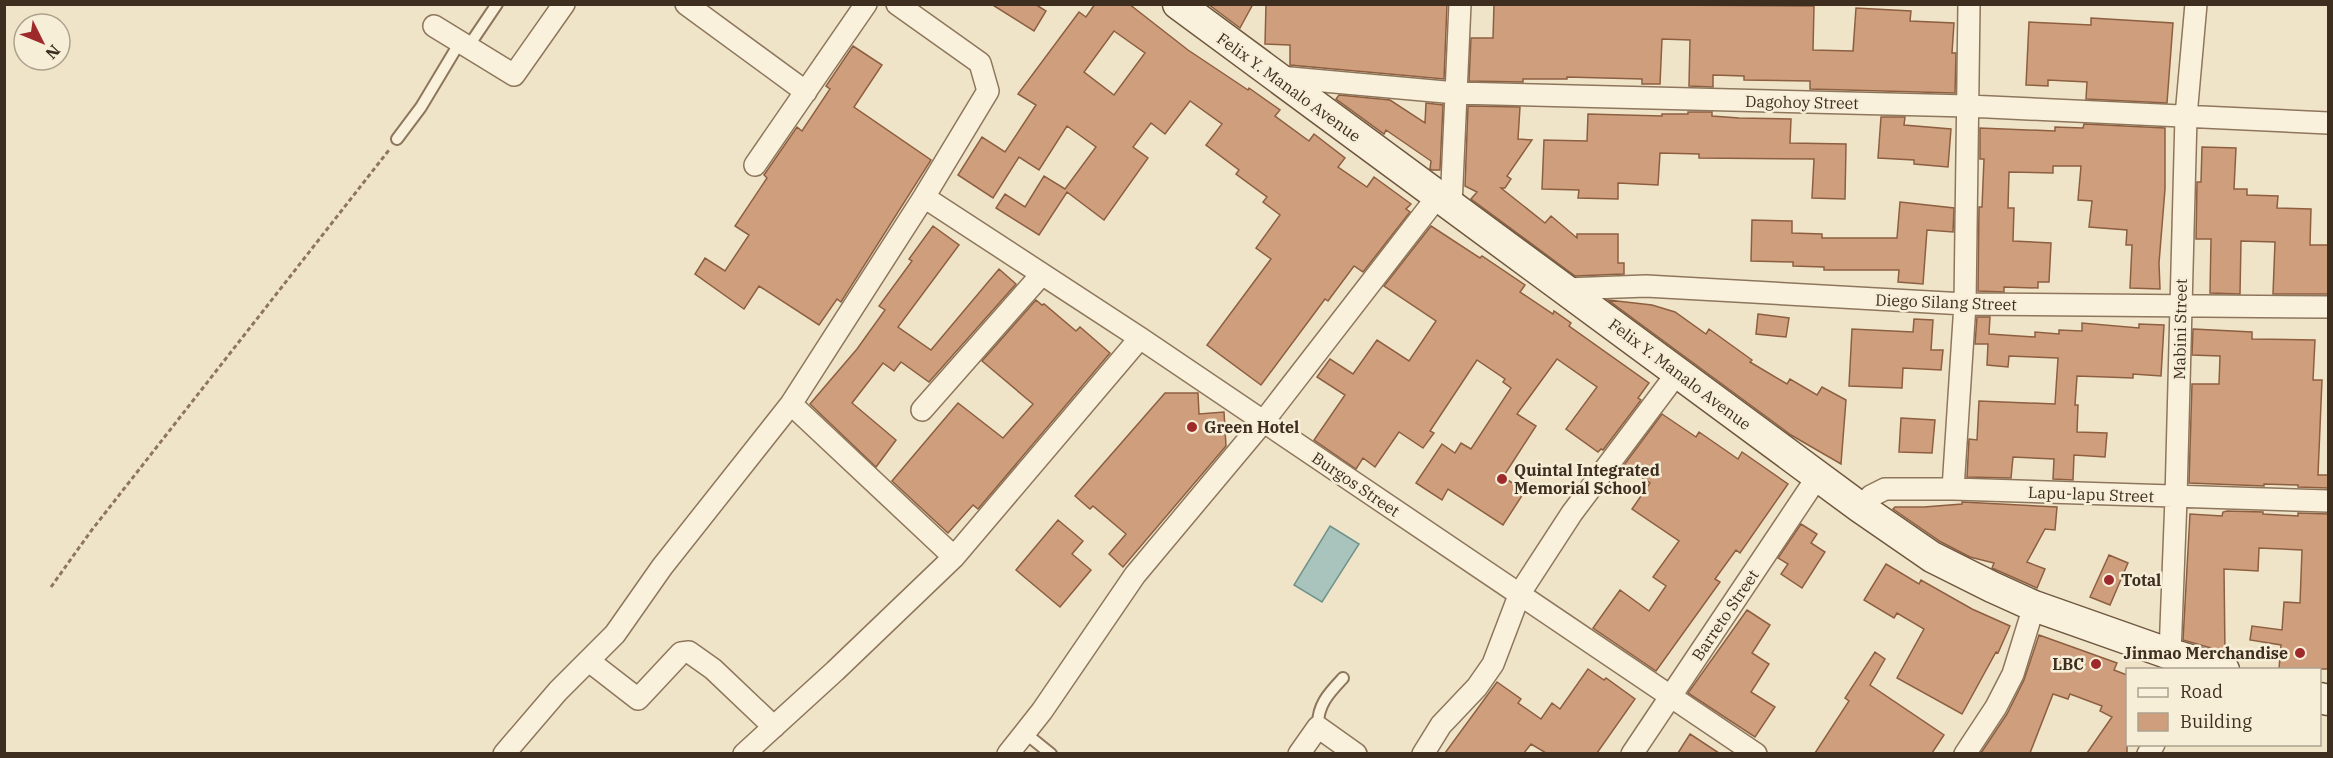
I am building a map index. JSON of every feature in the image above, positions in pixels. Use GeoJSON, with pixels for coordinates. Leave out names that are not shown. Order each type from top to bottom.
{"type":"FeatureCollection","features":[{"type":"Feature","properties":{"kind":"main road","name":"Felix Y. Manalo Avenue"},"geometry":{"type":"LineString","coordinates":[[1178,4],[1861,508],[1932,557],[2034,606],[2208,668]]}},
{"type":"Feature","properties":{"kind":"street"},"geometry":{"type":"LineString","coordinates":[[434,26],[514,75],[564,4]]}},
{"type":"Feature","properties":{"kind":"street"},"geometry":{"type":"LineString","coordinates":[[686,4],[806,92]]}},
{"type":"Feature","properties":{"kind":"street"},"geometry":{"type":"LineString","coordinates":[[754,165],[866,4]]}},
{"type":"Feature","properties":{"kind":"street"},"geometry":{"type":"LineString","coordinates":[[504,753],[558,691],[615,634],[662,567],[791,404],[924,198],[988,91],[980,63],[897,4]]}},
{"type":"Feature","properties":{"kind":"street"},"geometry":{"type":"LineString","coordinates":[[1008,753],[1042,711],[1135,575],[1444,201],[1456,93],[1460,4]]}},
{"type":"Feature","properties":{"kind":"street"},"geometry":{"type":"LineString","coordinates":[[1953,489],[1965,304],[1970,4]]}},
{"type":"Feature","properties":{"kind":"street","name":"Mabini Street"},"geometry":{"type":"LineString","coordinates":[[2170,654],[2186,116],[2196,4]]}},
{"type":"Feature","properties":{"kind":"street","name":"Dagohoy Street"},"geometry":{"type":"LineString","coordinates":[[1275,76],[1456,93],[1968,106],[2328,123]]}},
{"type":"Feature","properties":{"kind":"street","name":"Burgos Street"},"geometry":{"type":"LineString","coordinates":[[924,198],[1140,338],[1756,753]]}},
{"type":"Feature","properties":{"kind":"street"},"geometry":{"type":"LineString","coordinates":[[922,410],[1042,274]]}},
{"type":"Feature","properties":{"kind":"street","name":"Diego Silang Street"},"geometry":{"type":"LineString","coordinates":[[1565,289],[1646,286],[1965,304],[2328,308]]}},
{"type":"Feature","properties":{"kind":"street"},"geometry":{"type":"LineString","coordinates":[[744,753],[954,557],[1140,338]]}},
{"type":"Feature","properties":{"kind":"street"},"geometry":{"type":"LineString","coordinates":[[1424,753],[1441,725],[1477,687],[1492,664],[1520,592],[1572,513],[1678,372]]}},
{"type":"Feature","properties":{"kind":"street"},"geometry":{"type":"LineString","coordinates":[[791,404],[954,557]]}},
{"type":"Feature","properties":{"kind":"street","name":"Barreto Street"},"geometry":{"type":"LineString","coordinates":[[1632,753],[1818,476]]}},
{"type":"Feature","properties":{"kind":"street","name":"Lapu-lapu Street"},"geometry":{"type":"LineString","coordinates":[[1861,508],[1871,496],[1885,489],[1953,489],[2176,498],[2328,501]]}},
{"type":"Feature","properties":{"kind":"street"},"geometry":{"type":"LineString","coordinates":[[1965,753],[1996,707],[2013,675],[2034,606]]}},
{"type":"Feature","properties":{"kind":"street"},"geometry":{"type":"LineString","coordinates":[[589,661],[638,699],[681,653],[689,652],[713,669],[774,727]]}},
{"type":"Feature","properties":{"kind":"street"},"geometry":{"type":"LineString","coordinates":[[1299,753],[1318,727],[1356,753]]}},
{"type":"Feature","properties":{"kind":"lane"},"geometry":{"type":"LineString","coordinates":[[397,139],[464,45],[497,4]]}},
{"type":"Feature","properties":{"kind":"lane"},"geometry":{"type":"LineString","coordinates":[[1318,727],[1317,715],[1323,700],[1343,678]]}},
{"type":"Feature","properties":{"kind":"lane"},"geometry":{"type":"LineString","coordinates":[[1025,733],[1051,753]]}},
{"type":"Feature","properties":{"kind":"path"},"geometry":{"type":"LineString","coordinates":[[51,586],[105,513],[397,139]]}},
{"type":"Feature","properties":{"kind":"water"},"geometry":{"type":"Polygon","coordinates":[[[1330,526],[1359,544],[1322,602],[1294,585],[1330,526]]]}},
{"type":"Feature","properties":{"kind":"building"},"geometry":{"type":"Polygon","coordinates":[[[991,4],[1035,4],[1046,11],[1034,31],[991,4]]]}},
{"type":"Feature","properties":{"kind":"building"},"geometry":{"type":"Polygon","coordinates":[[[1095,4],[1129,4],[1188,50],[1280,110],[1275,116],[1309,141],[1314,134],[1345,158],[1338,167],[1367,187],[1374,177],[1411,204],[1406,209],[1410,212],[1363,272],[1354,266],[1328,301],[1325,299],[1261,385],[1207,345],[1271,259],[1256,248],[1280,215],[1263,202],[1267,197],[1236,174],[1239,170],[1206,145],[1222,124],[1190,101],[1165,134],[1151,123],[1133,147],[1148,158],[1104,220],[1067,192],[1039,235],[996,208],[1005,194],[1025,207],[1044,176],[1065,189],[1096,147],[1067,126],[1039,170],[1019,157],[993,198],[958,175],[982,137],[1005,152],[1036,105],[1018,94],[1079,12],[1086,17],[1095,4]],[[1114,31],[1084,72],[1114,95],[1145,53],[1114,31]]]}},
{"type":"Feature","properties":{"kind":"building"},"geometry":{"type":"Polygon","coordinates":[[[1208,4],[1253,4],[1240,28],[1208,4]]]}},
{"type":"Feature","properties":{"kind":"building"},"geometry":{"type":"Polygon","coordinates":[[[1266,4],[1447,4],[1444,79],[1290,65],[1290,45],[1265,44],[1266,4]]]}},
{"type":"Feature","properties":{"kind":"building"},"geometry":{"type":"Polygon","coordinates":[[[1494,4],[1814,6],[1813,50],[1853,51],[1856,8],[1911,11],[1910,21],[1954,23],[1952,53],[1956,53],[1955,93],[1810,89],[1810,81],[1744,80],[1744,76],[1713,75],[1713,87],[1689,86],[1690,40],[1662,39],[1660,84],[1642,84],[1642,79],[1567,77],[1567,79],[1523,79],[1523,82],[1469,81],[1471,38],[1493,38],[1494,4]]]}},
{"type":"Feature","properties":{"kind":"building"},"geometry":{"type":"Polygon","coordinates":[[[2091,18],[2173,23],[2167,103],[2086,99],[2087,82],[2048,80],[2048,86],[2026,85],[2029,22],[2091,25],[2091,18]]]}},
{"type":"Feature","properties":{"kind":"building"},"geometry":{"type":"Polygon","coordinates":[[[853,46],[882,65],[854,107],[931,160],[841,302],[837,299],[819,325],[759,286],[744,309],[695,274],[705,258],[725,271],[749,235],[735,226],[767,178],[764,175],[797,127],[802,131],[830,89],[826,86],[853,46]]]}},
{"type":"Feature","properties":{"kind":"building"},"geometry":{"type":"Polygon","coordinates":[[[1339,95],[1390,100],[1425,123],[1426,103],[1443,105],[1440,170],[1430,169],[1431,161],[1386,130],[1384,134],[1336,99],[1339,95]]]}},
{"type":"Feature","properties":{"kind":"building"},"geometry":{"type":"Polygon","coordinates":[[[1468,106],[1520,107],[1518,139],[1532,140],[1507,176],[1511,179],[1505,188],[1501,188],[1545,223],[1551,216],[1577,238],[1577,234],[1618,234],[1618,263],[1624,263],[1624,274],[1575,276],[1471,199],[1477,192],[1465,186],[1468,106]]]}},
{"type":"Feature","properties":{"kind":"building"},"geometry":{"type":"Polygon","coordinates":[[[1688,112],[1712,112],[1712,116],[1739,118],[1791,119],[1790,143],[1846,144],[1845,199],[1812,198],[1814,159],[1699,158],[1699,154],[1660,153],[1658,185],[1618,183],[1618,199],[1578,198],[1579,190],[1542,189],[1544,140],[1587,141],[1588,114],[1662,116],[1662,114],[1688,114],[1688,112]]]}},
{"type":"Feature","properties":{"kind":"building"},"geometry":{"type":"Polygon","coordinates":[[[1881,117],[1905,117],[1904,125],[1951,129],[1948,167],[1914,164],[1914,160],[1878,158],[1881,117]]]}},
{"type":"Feature","properties":{"kind":"building"},"geometry":{"type":"Polygon","coordinates":[[[2084,124],[2165,128],[2165,189],[2159,263],[2160,289],[2130,288],[2132,245],[2126,245],[2127,230],[2089,227],[2092,201],[2078,200],[2081,166],[2053,166],[2053,173],[2009,172],[2008,208],[2014,208],[2013,241],[2051,243],[2049,282],[2038,282],[2038,288],[2004,287],[2004,292],[1978,291],[1979,207],[1982,207],[1984,159],[1980,159],[1980,128],[2055,131],[2055,127],[2083,128],[2084,124]]]}},
{"type":"Feature","properties":{"kind":"building"},"geometry":{"type":"Polygon","coordinates":[[[2202,147],[2236,148],[2234,189],[2247,189],[2247,195],[2278,196],[2277,208],[2311,209],[2310,245],[2328,245],[2328,294],[2273,294],[2275,242],[2241,241],[2240,294],[2210,293],[2211,239],[2196,239],[2197,182],[2201,182],[2202,147]]]}},
{"type":"Feature","properties":{"kind":"building"},"geometry":{"type":"Polygon","coordinates":[[[1900,202],[1954,208],[1953,232],[1927,230],[1923,284],[1898,282],[1899,270],[1824,270],[1824,267],[1793,266],[1793,262],[1751,261],[1752,220],[1792,221],[1792,233],[1822,234],[1822,238],[1897,238],[1900,202]]]}},
{"type":"Feature","properties":{"kind":"building"},"geometry":{"type":"Polygon","coordinates":[[[933,226],[959,245],[898,327],[931,350],[999,269],[1016,284],[929,382],[901,362],[894,371],[883,363],[852,403],[896,440],[876,467],[810,404],[857,349],[885,310],[879,306],[912,261],[909,259],[933,226]]]}},
{"type":"Feature","properties":{"kind":"building"},"geometry":{"type":"Polygon","coordinates":[[[1431,226],[1525,285],[1520,292],[1553,314],[1554,311],[1571,323],[1569,326],[1649,383],[1638,398],[1641,400],[1603,450],[1598,452],[1566,429],[1597,387],[1557,359],[1517,414],[1536,426],[1503,477],[1525,491],[1503,525],[1448,489],[1442,500],[1416,483],[1442,444],[1455,453],[1461,443],[1471,449],[1511,388],[1503,382],[1505,379],[1477,360],[1430,431],[1434,433],[1423,448],[1399,432],[1375,467],[1363,458],[1356,469],[1314,440],[1345,395],[1317,377],[1330,359],[1353,374],[1377,340],[1409,361],[1436,321],[1384,286],[1431,226]]]}},
{"type":"Feature","properties":{"kind":"building"},"geometry":{"type":"Polygon","coordinates":[[[1036,300],[1076,331],[1080,327],[1110,353],[978,509],[973,505],[948,533],[892,481],[958,403],[1003,438],[1033,404],[982,361],[1036,300]]]}},
{"type":"Feature","properties":{"kind":"building"},"geometry":{"type":"Polygon","coordinates":[[[1608,300],[1652,305],[1675,312],[1706,334],[1709,329],[1752,360],[1750,362],[1787,384],[1790,379],[1817,395],[1822,387],[1846,400],[1841,464],[1791,435],[1608,300]]]}},
{"type":"Feature","properties":{"kind":"building"},"geometry":{"type":"Polygon","coordinates":[[[1758,314],[1789,318],[1786,337],[1756,334],[1758,314]]]}},
{"type":"Feature","properties":{"kind":"building"},"geometry":{"type":"Polygon","coordinates":[[[1977,317],[1990,317],[1989,334],[2035,337],[2035,332],[2059,334],[2059,330],[2082,331],[2082,323],[2139,328],[2139,324],[2164,325],[2161,376],[2133,374],[2133,378],[2077,376],[2075,405],[2078,405],[2077,432],[2107,433],[2105,457],[2074,455],[2073,480],[2053,479],[2054,459],[2013,457],[2011,478],[1967,477],[1969,439],[1977,440],[1979,401],[2055,404],[2058,358],[2009,356],[2008,367],[1987,365],[1988,344],[1975,344],[1977,317]]]}},
{"type":"Feature","properties":{"kind":"building"},"geometry":{"type":"Polygon","coordinates":[[[1914,319],[1933,320],[1931,350],[1943,350],[1941,370],[1903,368],[1902,388],[1849,386],[1852,329],[1913,332],[1914,319]]]}},
{"type":"Feature","properties":{"kind":"building"},"geometry":{"type":"Polygon","coordinates":[[[2193,329],[2252,332],[2252,339],[2315,340],[2313,380],[2322,380],[2318,475],[2328,475],[2328,488],[2298,487],[2298,485],[2189,483],[2192,384],[2219,384],[2220,356],[2192,355],[2193,329]]]}},
{"type":"Feature","properties":{"kind":"building"},"geometry":{"type":"Polygon","coordinates":[[[1165,393],[1198,393],[1199,414],[1224,412],[1226,446],[1123,567],[1109,554],[1126,534],[1093,506],[1090,509],[1075,496],[1165,393]]]}},
{"type":"Feature","properties":{"kind":"building"},"geometry":{"type":"Polygon","coordinates":[[[1662,414],[1696,437],[1699,432],[1738,459],[1742,452],[1788,484],[1740,553],[1736,550],[1715,579],[1720,582],[1656,671],[1593,628],[1620,590],[1649,611],[1666,586],[1653,577],[1679,541],[1632,509],[1650,483],[1624,465],[1662,414]]]}},
{"type":"Feature","properties":{"kind":"building"},"geometry":{"type":"Polygon","coordinates":[[[1901,418],[1935,420],[1932,453],[1899,452],[1901,418]]]}},
{"type":"Feature","properties":{"kind":"building"},"geometry":{"type":"Polygon","coordinates":[[[1962,502],[2057,507],[2055,530],[2045,529],[2027,562],[2045,569],[2037,588],[1992,568],[1994,563],[1970,557],[1941,542],[1893,509],[1895,507],[1962,504],[1962,502]]]}},
{"type":"Feature","properties":{"kind":"building"},"geometry":{"type":"Polygon","coordinates":[[[2223,512],[2263,512],[2263,514],[2298,516],[2298,513],[2328,514],[2328,669],[2279,668],[2281,645],[2250,640],[2252,626],[2282,630],[2284,602],[2300,603],[2302,550],[2259,548],[2258,571],[2224,569],[2225,652],[2183,640],[2190,514],[2222,516],[2223,512]]]}},
{"type":"Feature","properties":{"kind":"building"},"geometry":{"type":"Polygon","coordinates":[[[1058,520],[1083,541],[1072,554],[1091,570],[1060,607],[1016,570],[1058,520]]]}},
{"type":"Feature","properties":{"kind":"building"},"geometry":{"type":"Polygon","coordinates":[[[1801,524],[1817,534],[1811,543],[1825,552],[1802,588],[1781,574],[1788,564],[1778,558],[1801,524]]]}},
{"type":"Feature","properties":{"kind":"building","name":"Total"},"geometry":{"type":"Polygon","coordinates":[[[2109,555],[2128,563],[2110,605],[2090,597],[2109,555]]]}},
{"type":"Feature","properties":{"kind":"building"},"geometry":{"type":"Polygon","coordinates":[[[1886,564],[1919,584],[1921,580],[1972,609],[2010,626],[1998,653],[1996,652],[1962,714],[1897,678],[1924,629],[1897,613],[1894,618],[1864,600],[1886,564]]]}},
{"type":"Feature","properties":{"kind":"building"},"geometry":{"type":"Polygon","coordinates":[[[1747,610],[1770,625],[1752,653],[1769,664],[1751,692],[1775,707],[1755,737],[1688,693],[1747,610]]]}},
{"type":"Feature","properties":{"kind":"building"},"geometry":{"type":"Polygon","coordinates":[[[2039,635],[2117,663],[2114,670],[2126,675],[2127,753],[2087,753],[2112,717],[2100,711],[2102,706],[2070,694],[2068,699],[2053,694],[2030,753],[1981,753],[2007,714],[2024,680],[2039,635]]]}},
{"type":"Feature","properties":{"kind":"building"},"geometry":{"type":"Polygon","coordinates":[[[1875,652],[1885,659],[1870,685],[1944,735],[1932,753],[1815,753],[1849,701],[1845,698],[1875,652]]]}},
{"type":"Feature","properties":{"kind":"building"},"geometry":{"type":"Polygon","coordinates":[[[1588,669],[1604,680],[1606,678],[1635,699],[1597,753],[1546,753],[1531,744],[1524,753],[1445,753],[1497,682],[1521,699],[1518,703],[1541,719],[1552,703],[1560,709],[1588,669]]]}},
{"type":"Feature","properties":{"kind":"building"},"geometry":{"type":"Polygon","coordinates":[[[1690,734],[1719,753],[1678,753],[1690,734]]]}},
{"type":"Feature","properties":{"kind":"place","name":"Green Hotel"},"geometry":{"type":"Point","coordinates":[1192,427]}},
{"type":"Feature","properties":{"kind":"place","name":"Quintal Integrated Memorial School"},"geometry":{"type":"Point","coordinates":[1502,479]}},
{"type":"Feature","properties":{"kind":"place","name":"Total"},"geometry":{"type":"Point","coordinates":[2109,580]}},
{"type":"Feature","properties":{"kind":"place","name":"Jinmao Merchandise"},"geometry":{"type":"Point","coordinates":[2300,653]}},
{"type":"Feature","properties":{"kind":"place","name":"LBC"},"geometry":{"type":"Point","coordinates":[2096,664]}}]}
